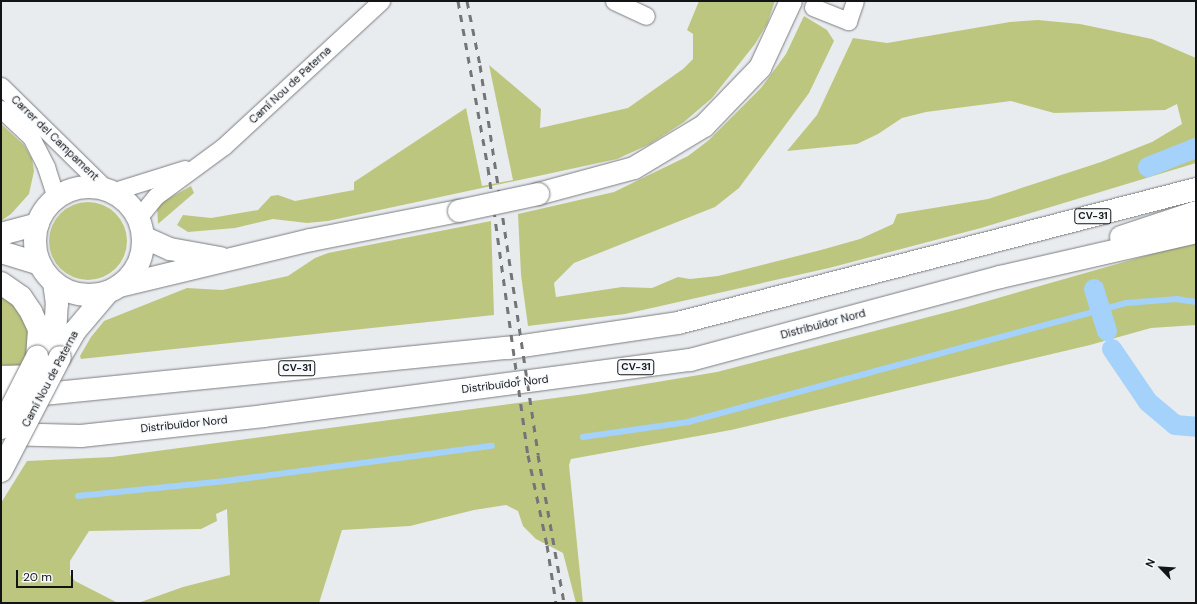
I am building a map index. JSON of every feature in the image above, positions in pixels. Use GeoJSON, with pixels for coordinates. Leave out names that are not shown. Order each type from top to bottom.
{"type":"FeatureCollection","features":[{"type":"Feature","properties":{"kind":"main road"},"geometry":{"type":"LineString","coordinates":[[113,289],[137,265],[140,228],[130,206],[110,191],[86,188],[70,191],[56,198],[44,211],[38,224],[36,251],[40,264],[54,282],[79,294],[113,289],[226,259],[538,194],[634,168],[704,126],[760,68],[791,1]]}},
{"type":"Feature","properties":{"kind":"main road"},"geometry":{"type":"LineString","coordinates":[[990,243],[1196,176]]}},
{"type":"Feature","properties":{"kind":"main road","name":"CV-31"},"geometry":{"type":"LineString","coordinates":[[1,396],[24,396],[85,388],[509,348],[678,324],[1196,189]]}},
{"type":"Feature","properties":{"kind":"main road"},"geometry":{"type":"LineString","coordinates":[[1000,277],[1196,212]]}},
{"type":"Feature","properties":{"kind":"main road"},"geometry":{"type":"LineString","coordinates":[[1,234],[38,224]]}},
{"type":"Feature","properties":{"kind":"main road"},"geometry":{"type":"LineString","coordinates":[[140,228],[170,249],[226,259]]}},
{"type":"Feature","properties":{"kind":"main road"},"geometry":{"type":"LineString","coordinates":[[1000,277],[1196,232]]}},
{"type":"Feature","properties":{"kind":"main road"},"geometry":{"type":"LineString","coordinates":[[1,252],[40,264]]}},
{"type":"Feature","properties":{"kind":"main road","name":"Distribuïdor Nord"},"geometry":{"type":"LineString","coordinates":[[1,435],[81,436],[264,416],[690,360],[1000,277]]}},
{"type":"Feature","properties":{"kind":"main road","name":"Camí Nou de Paterna"},"geometry":{"type":"LineString","coordinates":[[1,471],[48,358],[55,337],[56,317],[54,282]]}},
{"type":"Feature","properties":{"kind":"main road"},"geometry":{"type":"LineString","coordinates":[[1,283],[21,297],[31,312],[39,329],[48,358]]}},
{"type":"Feature","properties":{"kind":"main road","name":"Camí Nou de Paterna"},"geometry":{"type":"LineString","coordinates":[[1,428],[48,358],[113,289]]}},
{"type":"Feature","properties":{"kind":"main road","name":"Camí Nou de Paterna"},"geometry":{"type":"LineString","coordinates":[[1,435],[12,426],[48,358]]}},
{"type":"Feature","properties":{"kind":"main road"},"geometry":{"type":"LineString","coordinates":[[1,377],[26,376],[85,388]]}},
{"type":"Feature","properties":{"kind":"street","name":"Camí Nou de Paterna"},"geometry":{"type":"LineString","coordinates":[[140,228],[156,196],[224,146],[381,1]]}},
{"type":"Feature","properties":{"kind":"street"},"geometry":{"type":"LineString","coordinates":[[614,1],[646,16]]}},
{"type":"Feature","properties":{"kind":"street"},"geometry":{"type":"LineString","coordinates":[[813,7],[848,21],[855,1]]}},
{"type":"Feature","properties":{"kind":"street","name":"Carrer del Campament"},"geometry":{"type":"LineString","coordinates":[[1,86],[110,191]]}},
{"type":"Feature","properties":{"kind":"street","name":"Carrer del Campament"},"geometry":{"type":"LineString","coordinates":[[1,109],[31,136],[46,167],[56,198]]}},
{"type":"Feature","properties":{"kind":"street","name":"Camí Nou de Paterna"},"geometry":{"type":"LineString","coordinates":[[110,191],[195,166]]}},
{"type":"Feature","properties":{"kind":"green space"},"geometry":{"type":"Polygon","coordinates":[[[699,1],[775,1],[767,24],[755,44],[712,98],[684,122],[650,144],[617,159],[328,221],[307,223],[273,219],[235,228],[188,232],[177,225],[183,215],[211,218],[258,210],[271,196],[278,195],[295,201],[354,190],[354,182],[466,108],[482,186],[513,180],[489,65],[541,109],[540,128],[628,108],[683,69],[693,59],[693,34],[687,30],[699,1]]]}},
{"type":"Feature","properties":{"kind":"green space"},"geometry":{"type":"Polygon","coordinates":[[[804,16],[827,30],[834,41],[809,93],[739,188],[715,207],[574,263],[554,283],[556,297],[622,287],[652,288],[678,277],[690,279],[718,276],[821,250],[860,239],[893,224],[897,214],[988,199],[1101,162],[1152,142],[1182,124],[1177,104],[1165,110],[1054,113],[1011,101],[926,112],[902,118],[878,134],[857,144],[787,151],[817,115],[853,38],[887,43],[1010,22],[1038,20],[1080,24],[1152,39],[1196,58],[1196,163],[981,228],[829,268],[625,314],[528,326],[521,275],[518,214],[614,192],[688,156],[709,140],[761,88],[786,54],[804,16]]]}},
{"type":"Feature","properties":{"kind":"green space"},"geometry":{"type":"Polygon","coordinates":[[[1,124],[24,145],[32,159],[34,171],[29,194],[11,214],[1,221],[1,124]]]}},
{"type":"Feature","properties":{"kind":"green space"},"geometry":{"type":"Polygon","coordinates":[[[191,186],[194,193],[158,224],[157,205],[191,186]]]}},
{"type":"Feature","properties":{"kind":"green space"},"geometry":{"type":"Polygon","coordinates":[[[88,202],[103,205],[116,213],[124,226],[127,241],[124,256],[116,269],[103,277],[88,280],[73,277],[60,269],[52,256],[49,241],[52,226],[60,213],[73,205],[88,202]]]}},
{"type":"Feature","properties":{"kind":"green space"},"geometry":{"type":"Polygon","coordinates":[[[491,221],[494,315],[81,359],[80,356],[91,337],[104,321],[187,288],[222,290],[288,276],[315,258],[328,253],[491,221]]]}},
{"type":"Feature","properties":{"kind":"green space"},"geometry":{"type":"Polygon","coordinates":[[[1196,244],[1196,325],[1151,328],[1090,345],[731,430],[571,459],[569,465],[583,603],[576,603],[563,553],[536,539],[523,526],[518,511],[506,505],[474,510],[410,526],[342,530],[319,603],[138,603],[183,587],[230,575],[227,509],[216,514],[217,521],[201,529],[89,531],[70,561],[70,575],[75,581],[118,603],[1,603],[1,503],[27,461],[112,457],[585,394],[717,372],[963,308],[1173,248],[1196,244]]]}},
{"type":"Feature","properties":{"kind":"green space"},"geometry":{"type":"Polygon","coordinates":[[[1,294],[17,306],[29,326],[27,359],[19,366],[1,365],[1,294]]]}},
{"type":"Feature","properties":{"kind":"waterway"},"geometry":{"type":"LineString","coordinates":[[1148,167],[1196,148]]}},
{"type":"Feature","properties":{"kind":"waterway"},"geometry":{"type":"LineString","coordinates":[[1094,289],[1107,331]]}},
{"type":"Feature","properties":{"kind":"waterway"},"geometry":{"type":"LineString","coordinates":[[583,437],[688,422],[1126,303],[1177,299],[1196,302]]}},
{"type":"Feature","properties":{"kind":"waterway"},"geometry":{"type":"LineString","coordinates":[[1112,349],[1148,402],[1175,425],[1196,427]]}},
{"type":"Feature","properties":{"kind":"waterway"},"geometry":{"type":"LineString","coordinates":[[78,496],[225,481],[492,446]]}},
{"type":"Feature","properties":{"kind":"railway"},"geometry":{"type":"LineString","coordinates":[[458,1],[488,168],[528,455],[547,545],[556,603]]}},
{"type":"Feature","properties":{"kind":"railway"},"geometry":{"type":"LineString","coordinates":[[467,1],[480,65],[538,455],[564,603]]}}]}
